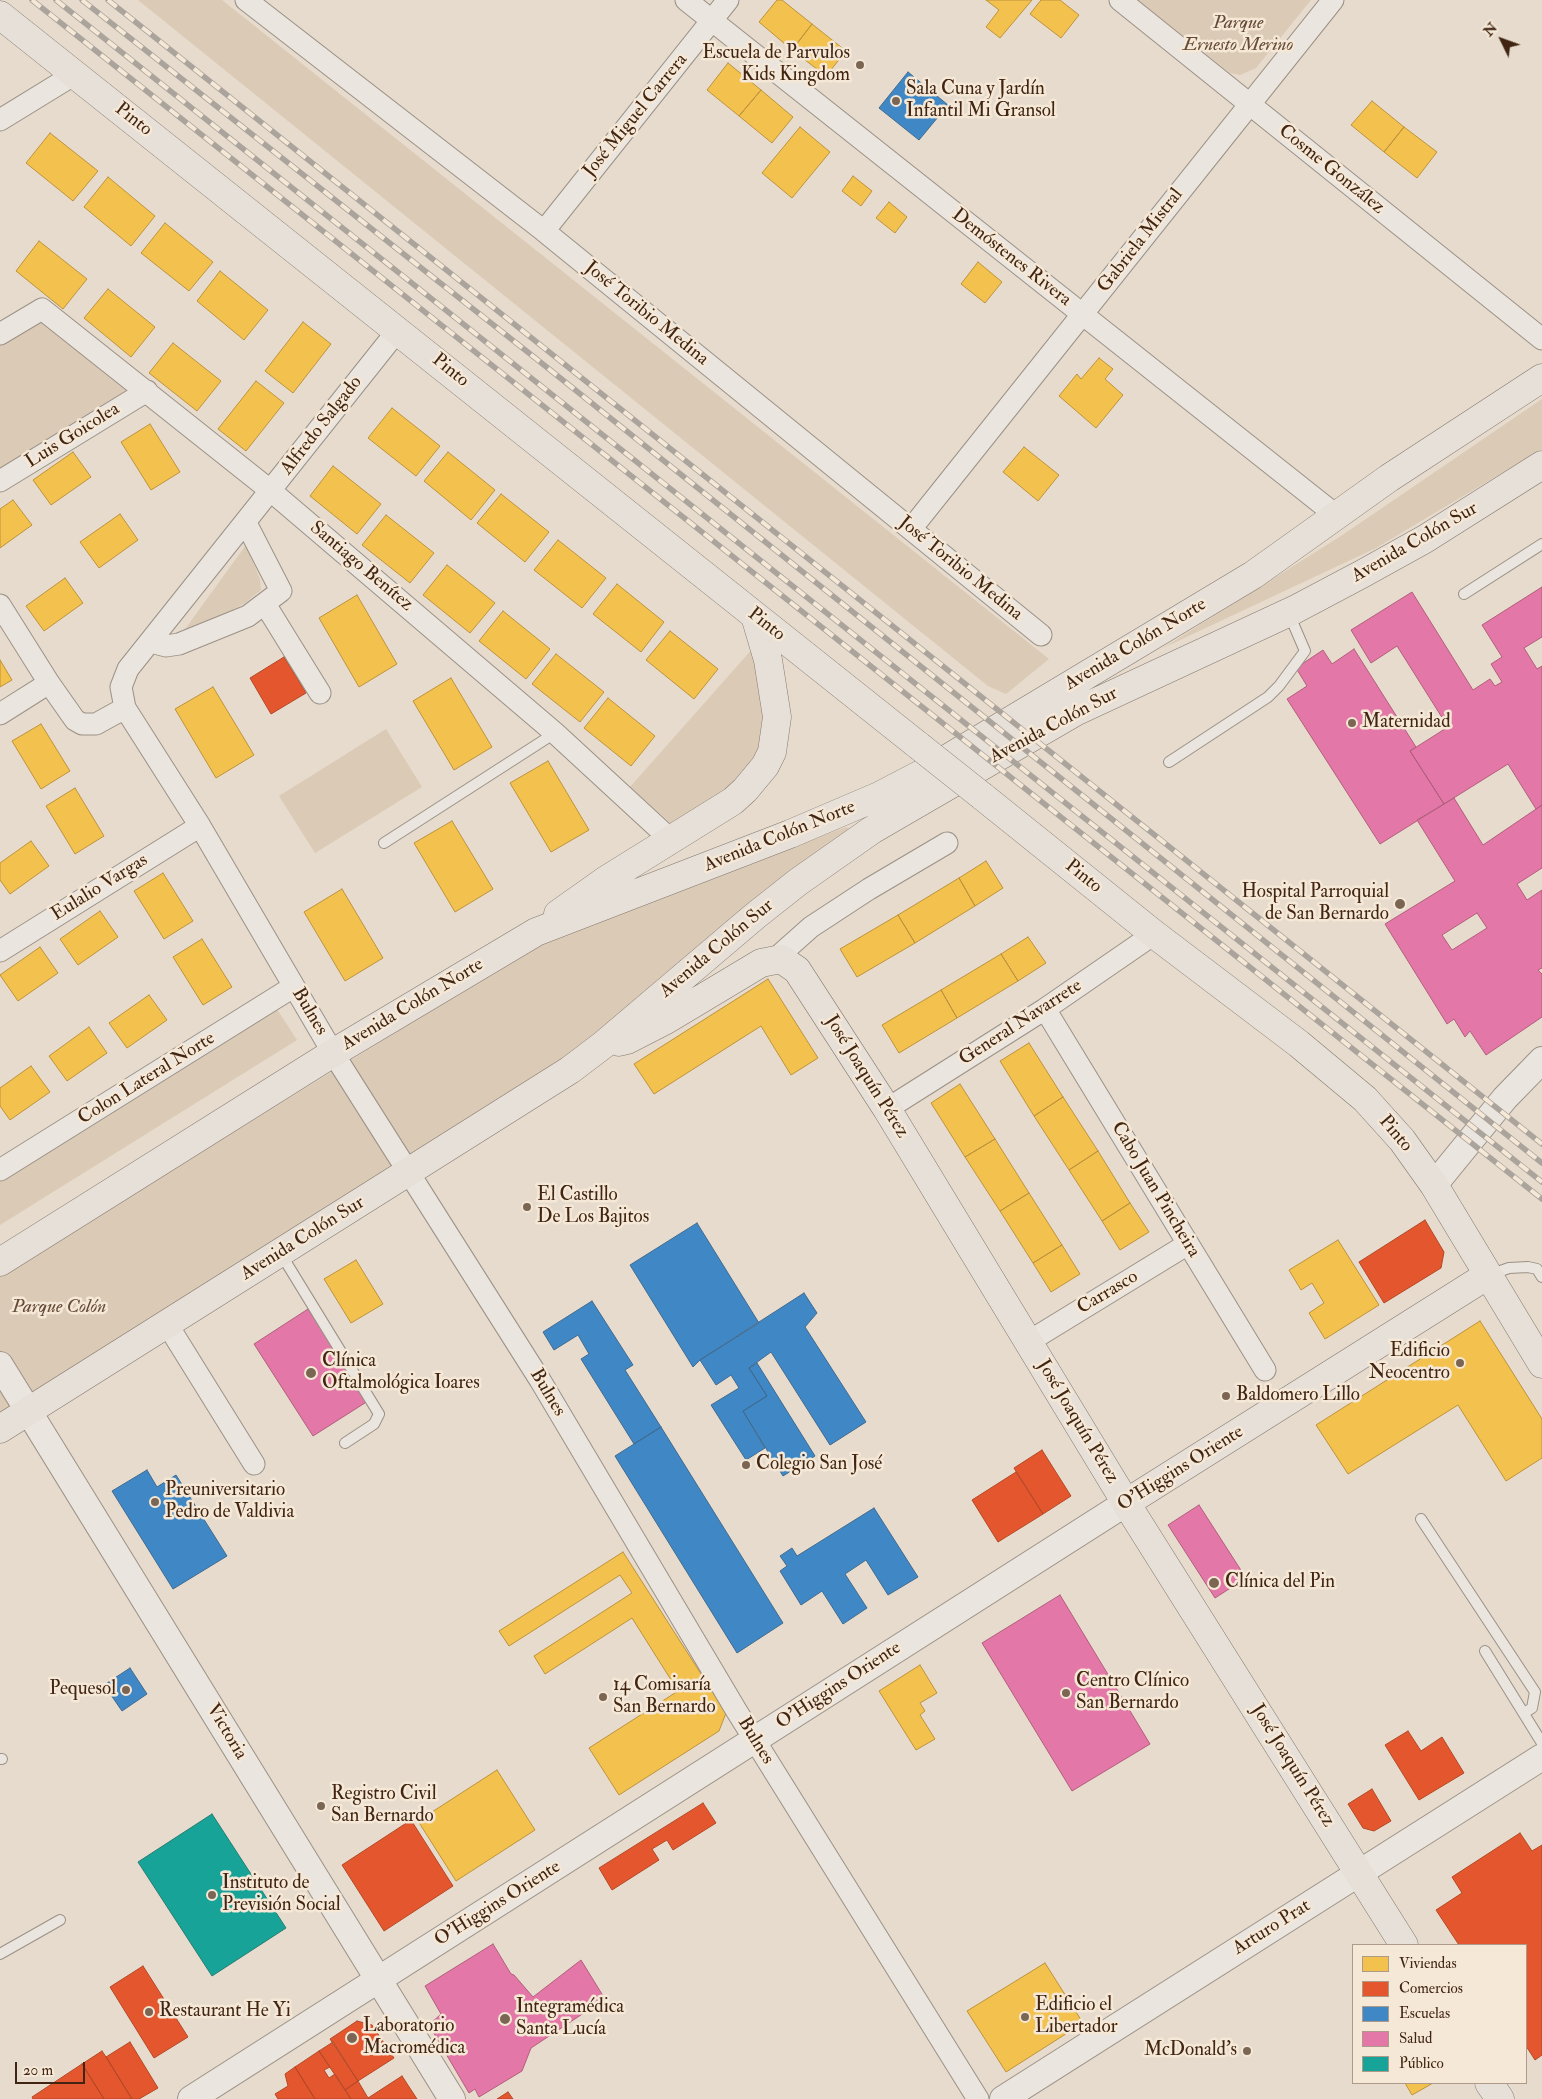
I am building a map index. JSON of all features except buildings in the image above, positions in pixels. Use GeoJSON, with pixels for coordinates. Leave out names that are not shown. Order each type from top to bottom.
{"type":"FeatureCollection","features":[{"type":"Feature","properties":{"kind":"main road","name":"Pinto"},"geometry":{"type":"LineString","coordinates":[[0,14],[1154,934],[1299,1044],[1365,1099],[1402,1140],[1434,1185],[1542,1364]]}},
{"type":"Feature","properties":{"kind":"main road","name":"Avenida Colón Norte"},"geometry":{"type":"LineString","coordinates":[[0,1262],[333,1053],[536,932],[790,834],[879,796],[990,734],[1245,580],[1389,478],[1542,378]]}},
{"type":"Feature","properties":{"kind":"main road","name":"Avenida Colón Sur"},"geometry":{"type":"LineString","coordinates":[[0,1429],[540,1089],[603,1045],[798,882],[872,830],[1077,711],[1288,612],[1425,540],[1542,465]]}},
{"type":"Feature","properties":{"kind":"main road"},"geometry":{"type":"LineString","coordinates":[[536,932],[578,898],[717,811],[745,790],[765,766],[772,752],[776,726],[776,700],[755,616]]}},
{"type":"Feature","properties":{"kind":"main road","name":"Avenida Colón Sur"},"geometry":{"type":"LineString","coordinates":[[603,1045],[627,1040],[642,1033],[755,966],[775,959]]}},
{"type":"Feature","properties":{"kind":"main road","name":"José Joaquín Pérez"},"geometry":{"type":"LineString","coordinates":[[775,959],[785,961],[797,970],[887,1109],[1126,1503],[1403,1944]]}},
{"type":"Feature","properties":{"kind":"main road","name":"O'Higgins Oriente"},"geometry":{"type":"LineString","coordinates":[[1126,1503],[1488,1275]]}},
{"type":"Feature","properties":{"kind":"main road"},"geometry":{"type":"LineString","coordinates":[[1491,2084],[1500,2099]]}},
{"type":"Feature","properties":{"kind":"street","name":"José Toribio Medina"},"geometry":{"type":"LineString","coordinates":[[246,0],[544,231],[1041,635]]}},
{"type":"Feature","properties":{"kind":"street","name":"Demóstenes Rivera"},"geometry":{"type":"LineString","coordinates":[[686,0],[1337,516]]}},
{"type":"Feature","properties":{"kind":"street","name":"José Miguel Carrera"},"geometry":{"type":"LineString","coordinates":[[544,231],[728,0]]}},
{"type":"Feature","properties":{"kind":"street","name":"Cosme González"},"geometry":{"type":"LineString","coordinates":[[1120,0],[1542,339]]}},
{"type":"Feature","properties":{"kind":"street","name":"Gabriela Mistral"},"geometry":{"type":"LineString","coordinates":[[911,529],[1333,0]]}},
{"type":"Feature","properties":{"kind":"street"},"geometry":{"type":"LineString","coordinates":[[0,120],[75,74]]}},
{"type":"Feature","properties":{"kind":"street","name":"Santiago Benítez"},"geometry":{"type":"LineString","coordinates":[[0,334],[42,309],[147,390],[272,491],[555,733],[670,839]]}},
{"type":"Feature","properties":{"kind":"street","name":"Alfredo Salgado"},"geometry":{"type":"LineString","coordinates":[[123,697],[128,669],[272,491],[398,330]]}},
{"type":"Feature","properties":{"kind":"street","name":"Luis Goicolea"},"geometry":{"type":"LineString","coordinates":[[0,481],[147,390]]}},
{"type":"Feature","properties":{"kind":"street"},"geometry":{"type":"LineString","coordinates":[[151,642],[166,646],[179,644],[248,616],[281,591],[246,523]]}},
{"type":"Feature","properties":{"kind":"street"},"geometry":{"type":"LineString","coordinates":[[265,604],[320,693]]}},
{"type":"Feature","properties":{"kind":"street"},"geometry":{"type":"LineString","coordinates":[[0,605],[70,715],[82,724],[96,724],[123,697]]}},
{"type":"Feature","properties":{"kind":"street"},"geometry":{"type":"LineString","coordinates":[[0,714],[49,683]]}},
{"type":"Feature","properties":{"kind":"street","name":"Bulnes"},"geometry":{"type":"LineString","coordinates":[[123,697],[333,1053],[540,1380],[755,1740],[978,2099]]}},
{"type":"Feature","properties":{"kind":"street","name":"Eulalio Vargas"},"geometry":{"type":"LineString","coordinates":[[0,951],[200,826]]}},
{"type":"Feature","properties":{"kind":"street","name":"Avenida Colón Sur"},"geometry":{"type":"LineString","coordinates":[[775,959],[810,927],[868,889],[947,843]]}},
{"type":"Feature","properties":{"kind":"street","name":"General Navarrete"},"geometry":{"type":"LineString","coordinates":[[887,1109],[1044,1010],[1154,934]]}},
{"type":"Feature","properties":{"kind":"street","name":"Colon Lateral Norte"},"geometry":{"type":"LineString","coordinates":[[0,1170],[293,987]]}},
{"type":"Feature","properties":{"kind":"street","name":"Cabo Juan Pincheira"},"geometry":{"type":"LineString","coordinates":[[1044,1010],[1265,1370]]}},
{"type":"Feature","properties":{"kind":"street"},"geometry":{"type":"LineString","coordinates":[[1434,1185],[1499,1105],[1542,1060]]}},
{"type":"Feature","properties":{"kind":"street","name":"Carrasco"},"geometry":{"type":"LineString","coordinates":[[1028,1342],[1188,1244]]}},
{"type":"Feature","properties":{"kind":"street"},"geometry":{"type":"LineString","coordinates":[[167,1324],[254,1464]]}},
{"type":"Feature","properties":{"kind":"street","name":"Victoria"},"geometry":{"type":"LineString","coordinates":[[0,1365],[452,2099]]}},
{"type":"Feature","properties":{"kind":"street","name":"O'Higgins Oriente"},"geometry":{"type":"LineString","coordinates":[[191,2099],[1126,1503]]}},
{"type":"Feature","properties":{"kind":"street","name":"Arturo Prat"},"geometry":{"type":"LineString","coordinates":[[1003,2099],[1542,1757]]}},
{"type":"Feature","properties":{"kind":"lane"},"geometry":{"type":"LineString","coordinates":[[1464,594],[1542,544]]}},
{"type":"Feature","properties":{"kind":"lane"},"geometry":{"type":"LineString","coordinates":[[1169,762],[1268,697],[1279,686],[1305,651],[1288,612]]}},
{"type":"Feature","properties":{"kind":"lane"},"geometry":{"type":"LineString","coordinates":[[384,843],[555,733]]}},
{"type":"Feature","properties":{"kind":"lane"},"geometry":{"type":"LineString","coordinates":[[280,1253],[379,1414],[374,1424],[345,1443]]}},
{"type":"Feature","properties":{"kind":"lane"},"geometry":{"type":"LineString","coordinates":[[1488,1275],[1509,1268],[1528,1267],[1537,1269],[1542,1277]]}},
{"type":"Feature","properties":{"kind":"lane"},"geometry":{"type":"LineString","coordinates":[[1421,1519],[1535,1692],[1532,1708],[1524,1713]]}},
{"type":"Feature","properties":{"kind":"lane"},"geometry":{"type":"LineString","coordinates":[[1485,1651],[1542,1743]]}},
{"type":"Feature","properties":{"kind":"lane"},"geometry":{"type":"LineString","coordinates":[[0,1954],[60,1920]]}},
{"type":"Feature","properties":{"kind":"green space"},"geometry":{"type":"Polygon","coordinates":[[[138,0],[222,0],[1049,659],[1006,694],[988,686],[138,0]]]}},
{"type":"Feature","properties":{"kind":"green space","name":"Parque Ernesto Merino"},"geometry":{"type":"Polygon","coordinates":[[[1138,0],[1311,0],[1256,68],[1240,75],[1230,73],[1138,0]]]}},
{"type":"Feature","properties":{"kind":"green space"},"geometry":{"type":"Polygon","coordinates":[[[35,315],[134,395],[0,479],[0,337],[35,315]]]}},
{"type":"Feature","properties":{"kind":"green space"},"geometry":{"type":"Polygon","coordinates":[[[1542,399],[1542,449],[1376,548],[1163,648],[1341,536],[1542,399]]]}},
{"type":"Feature","properties":{"kind":"green space"},"geometry":{"type":"Polygon","coordinates":[[[246,545],[260,579],[261,590],[245,603],[175,643],[246,545]]]}},
{"type":"Feature","properties":{"kind":"green space"},"geometry":{"type":"Polygon","coordinates":[[[754,647],[765,707],[762,750],[738,785],[673,825],[630,787],[754,647]]]}},
{"type":"Feature","properties":{"kind":"green space"},"geometry":{"type":"Polygon","coordinates":[[[386,729],[422,787],[315,853],[279,796],[386,729]]]}},
{"type":"Feature","properties":{"kind":"green space","name":"Parque Colón"},"geometry":{"type":"Polygon","coordinates":[[[846,827],[850,829],[574,1052],[0,1415],[0,1276],[531,949],[846,827]]]}},
{"type":"Feature","properties":{"kind":"green space"},"geometry":{"type":"Polygon","coordinates":[[[276,1008],[297,1040],[0,1225],[0,1174],[276,1008]]]}},
{"type":"Feature","properties":{"kind":"railway"},"geometry":{"type":"LineString","coordinates":[[32,0],[1542,1199]]}},
{"type":"Feature","properties":{"kind":"railway"},"geometry":{"type":"LineString","coordinates":[[56,0],[1542,1182]]}},
{"type":"Feature","properties":{"kind":"railway"},"geometry":{"type":"LineString","coordinates":[[82,0],[534,357],[1542,1163]]}},
{"type":"Feature","properties":{"kind":"railway"},"geometry":{"type":"LineString","coordinates":[[108,0],[1542,1144]]}},
{"type":"Feature","properties":{"kind":"place","name":"Escuela de Parvulos Kids Kingdom"},"geometry":{"type":"Point","coordinates":[860,65]}},
{"type":"Feature","properties":{"kind":"place","name":"Sala Cuna y Jardín Infantil Mi Gransol"},"geometry":{"type":"Point","coordinates":[896,101]}},
{"type":"Feature","properties":{"kind":"place","name":"Maternidad"},"geometry":{"type":"Point","coordinates":[1352,723]}},
{"type":"Feature","properties":{"kind":"place","name":"Hospital Parroquial de San Bernardo"},"geometry":{"type":"Point","coordinates":[1400,904]}},
{"type":"Feature","properties":{"kind":"place","name":"El Castillo De Los Bajitos"},"geometry":{"type":"Point","coordinates":[527,1207]}},
{"type":"Feature","properties":{"kind":"place","name":"Edificio Neocentro"},"geometry":{"type":"Point","coordinates":[1460,1363]}},
{"type":"Feature","properties":{"kind":"place","name":"Clínica Oftalmológica Ioares"},"geometry":{"type":"Point","coordinates":[311,1373]}},
{"type":"Feature","properties":{"kind":"place","name":"Baldomero Lillo"},"geometry":{"type":"Point","coordinates":[1226,1396]}},
{"type":"Feature","properties":{"kind":"place","name":"Colegio San José"},"geometry":{"type":"Point","coordinates":[746,1465]}},
{"type":"Feature","properties":{"kind":"place","name":"Preuniversitario Pedro de Valdivia"},"geometry":{"type":"Point","coordinates":[155,1502]}},
{"type":"Feature","properties":{"kind":"place","name":"Clínica del Pin"},"geometry":{"type":"Point","coordinates":[1214,1583]}},
{"type":"Feature","properties":{"kind":"place","name":"Pequesol"},"geometry":{"type":"Point","coordinates":[126,1690]}},
{"type":"Feature","properties":{"kind":"place","name":"Centro Clínico San Bernardo"},"geometry":{"type":"Point","coordinates":[1066,1693]}},
{"type":"Feature","properties":{"kind":"place","name":"14 Comisaría San Bernardo"},"geometry":{"type":"Point","coordinates":[603,1697]}},
{"type":"Feature","properties":{"kind":"place","name":"Registro Civil San Bernardo"},"geometry":{"type":"Point","coordinates":[321,1806]}},
{"type":"Feature","properties":{"kind":"place","name":"Instituto de Previsión Social"},"geometry":{"type":"Point","coordinates":[212,1895]}},
{"type":"Feature","properties":{"kind":"place","name":"Restaurant He Yi"},"geometry":{"type":"Point","coordinates":[149,2012]}},
{"type":"Feature","properties":{"kind":"place","name":"Edificio el Libertador"},"geometry":{"type":"Point","coordinates":[1025,2017]}},
{"type":"Feature","properties":{"kind":"place","name":"Integramédica Santa Lucía"},"geometry":{"type":"Point","coordinates":[505,2019]}},
{"type":"Feature","properties":{"kind":"place","name":"Laboratorio Macromédica"},"geometry":{"type":"Point","coordinates":[352,2038]}},
{"type":"Feature","properties":{"kind":"place","name":"McDonald's"},"geometry":{"type":"Point","coordinates":[1247,2051]}}]}
